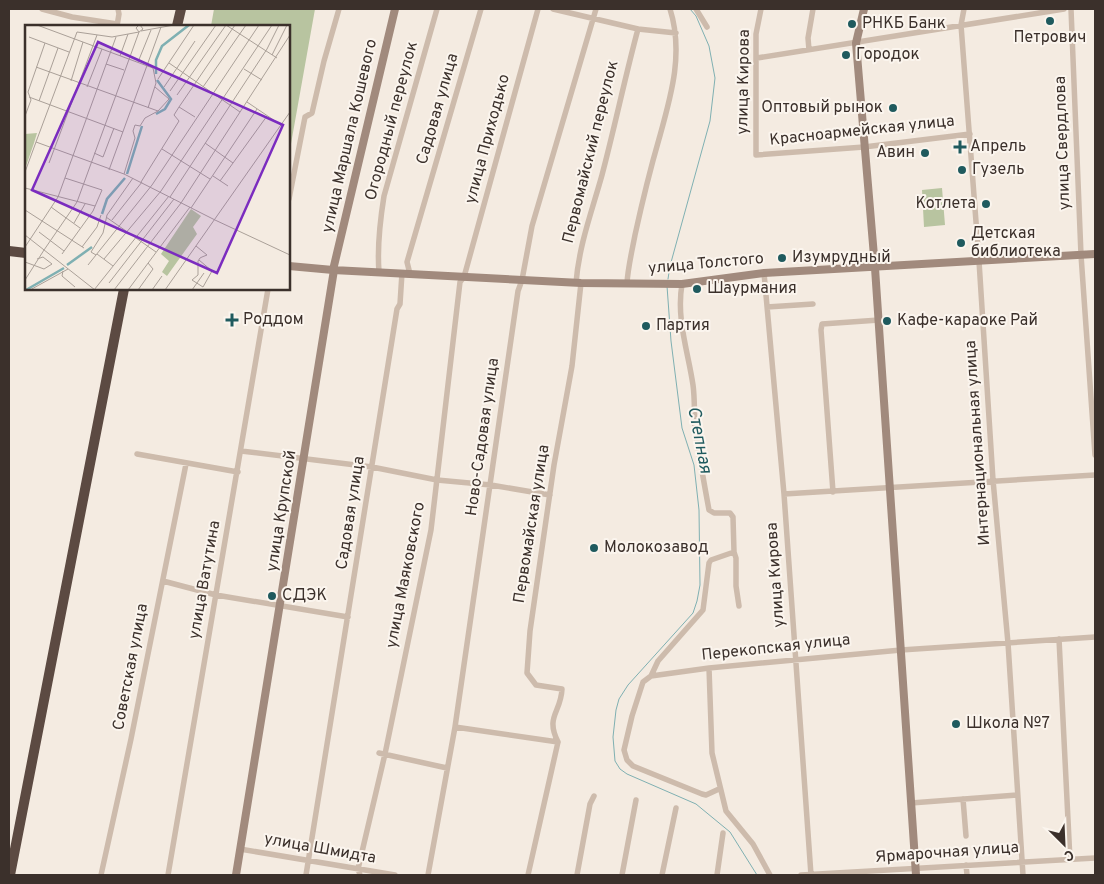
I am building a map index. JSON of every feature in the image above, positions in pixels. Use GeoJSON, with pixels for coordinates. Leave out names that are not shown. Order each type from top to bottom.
{"type":"FeatureCollection","features":[{"type":"Feature","properties":{"kind":"highway"},"geometry":{"type":"LineString","coordinates":[[177,25],[181,9]]}},
{"type":"Feature","properties":{"kind":"highway"},"geometry":{"type":"LineString","coordinates":[[9,252],[25,252]]}},
{"type":"Feature","properties":{"kind":"highway"},"geometry":{"type":"LineString","coordinates":[[10,875],[124,290]]}},
{"type":"Feature","properties":{"kind":"main road","name":"улица Маршала Кошевого"},"geometry":{"type":"LineString","coordinates":[[334,270],[394,9]]}},
{"type":"Feature","properties":{"kind":"main road"},"geometry":{"type":"LineString","coordinates":[[864,9],[856,43],[879,320],[916,872]]}},
{"type":"Feature","properties":{"kind":"main road","name":"улица Толстого"},"geometry":{"type":"LineString","coordinates":[[290,266],[579,283],[680,284],[764,273],[1095,254]]}},
{"type":"Feature","properties":{"kind":"main road","name":"улица Крупской"},"geometry":{"type":"LineString","coordinates":[[236,875],[334,270]]}},
{"type":"Feature","properties":{"kind":"street"},"geometry":{"type":"LineString","coordinates":[[42,9],[72,17],[117,25],[118,9]]}},
{"type":"Feature","properties":{"kind":"street"},"geometry":{"type":"LineString","coordinates":[[290,194],[305,117],[312,113],[339,9]]}},
{"type":"Feature","properties":{"kind":"street","name":"Огородный переулок"},"geometry":{"type":"LineString","coordinates":[[380,272],[380,225],[384,196],[437,9]]}},
{"type":"Feature","properties":{"kind":"street","name":"Садовая улица"},"geometry":{"type":"LineString","coordinates":[[306,875],[397,309],[400,304],[407,262],[481,9]]}},
{"type":"Feature","properties":{"kind":"street","name":"улица Приходько"},"geometry":{"type":"LineString","coordinates":[[464,277],[538,9]]}},
{"type":"Feature","properties":{"kind":"street"},"geometry":{"type":"LineString","coordinates":[[553,9],[638,28],[676,33]]}},
{"type":"Feature","properties":{"kind":"street","name":"Ново-Садовая улица"},"geometry":{"type":"LineString","coordinates":[[428,875],[456,726],[518,291],[522,280],[532,226],[596,9]]}},
{"type":"Feature","properties":{"kind":"street"},"geometry":{"type":"LineString","coordinates":[[627,283],[641,211],[670,101],[677,43],[670,9]]}},
{"type":"Feature","properties":{"kind":"street"},"geometry":{"type":"LineString","coordinates":[[696,9],[707,27]]}},
{"type":"Feature","properties":{"kind":"street","name":"улица Кирова"},"geometry":{"type":"LineString","coordinates":[[756,155],[756,34],[761,9]]}},
{"type":"Feature","properties":{"kind":"street"},"geometry":{"type":"LineString","coordinates":[[809,50],[808,38],[813,9]]}},
{"type":"Feature","properties":{"kind":"street","name":"Интернациональная улица"},"geometry":{"type":"LineString","coordinates":[[964,9],[961,25],[993,480],[1008,643],[1024,875]]}},
{"type":"Feature","properties":{"kind":"street"},"geometry":{"type":"LineString","coordinates":[[757,58],[1064,9]]}},
{"type":"Feature","properties":{"kind":"street","name":"улица Свердлова"},"geometry":{"type":"LineString","coordinates":[[1078,173],[1078,163],[1077,153],[1076,134],[1076,124],[1076,114],[1075,86],[1074,66],[1073,57],[1072,9],[1076,125],[1077,145],[1077,154],[1078,164],[1078,173],[1081,255],[1095,455]]}},
{"type":"Feature","properties":{"kind":"street","name":"Первомайский переулок"},"geometry":{"type":"LineString","coordinates":[[579,283],[577,263],[602,175],[638,28]]}},
{"type":"Feature","properties":{"kind":"street","name":"Красноармейская улица"},"geometry":{"type":"LineString","coordinates":[[756,155],[864,147],[970,134]]}},
{"type":"Feature","properties":{"kind":"street","name":"улица Кирова"},"geometry":{"type":"LineString","coordinates":[[764,273],[784,494],[811,875]]}},
{"type":"Feature","properties":{"kind":"street","name":"улица Маяковского"},"geometry":{"type":"LineString","coordinates":[[359,872],[382,754],[431,530],[460,282],[464,277]]}},
{"type":"Feature","properties":{"kind":"street","name":"Первомайская улица"},"geometry":{"type":"LineString","coordinates":[[558,742],[552,730],[562,698],[562,689],[536,685],[527,673],[530,631],[554,465],[572,366],[579,283]]}},
{"type":"Feature","properties":{"kind":"street"},"geometry":{"type":"LineString","coordinates":[[680,284],[681,324],[693,384],[696,414],[695,425],[705,490],[709,510],[714,513],[730,513],[733,517],[736,586],[739,606]]}},
{"type":"Feature","properties":{"kind":"street","name":"улица Ватутина"},"geometry":{"type":"LineString","coordinates":[[168,875],[268,290]]}},
{"type":"Feature","properties":{"kind":"street"},"geometry":{"type":"LineString","coordinates":[[767,307],[813,304]]}},
{"type":"Feature","properties":{"kind":"street"},"geometry":{"type":"LineString","coordinates":[[833,492],[822,324],[879,320]]}},
{"type":"Feature","properties":{"kind":"street"},"geometry":{"type":"LineString","coordinates":[[241,451],[372,467],[437,480],[491,485],[550,495]]}},
{"type":"Feature","properties":{"kind":"street"},"geometry":{"type":"LineString","coordinates":[[137,454],[238,472]]}},
{"type":"Feature","properties":{"kind":"street","name":"Советская улица"},"geometry":{"type":"LineString","coordinates":[[101,875],[186,464]]}},
{"type":"Feature","properties":{"kind":"street"},"geometry":{"type":"LineString","coordinates":[[784,494],[1095,475]]}},
{"type":"Feature","properties":{"kind":"street"},"geometry":{"type":"LineString","coordinates":[[719,789],[706,795],[702,794],[633,766],[627,760],[624,750],[634,708],[643,682],[651,676],[658,661],[703,610],[709,563],[711,560],[734,552]]}},
{"type":"Feature","properties":{"kind":"street"},"geometry":{"type":"LineString","coordinates":[[163,581],[216,595],[348,618]]}},
{"type":"Feature","properties":{"kind":"street","name":"Перекопская улица"},"geometry":{"type":"LineString","coordinates":[[651,676],[795,659],[1095,637]]}},
{"type":"Feature","properties":{"kind":"street"},"geometry":{"type":"LineString","coordinates":[[1059,639],[1070,860]]}},
{"type":"Feature","properties":{"kind":"street"},"geometry":{"type":"LineString","coordinates":[[709,668],[712,753],[719,789],[726,811],[753,844],[770,875]]}},
{"type":"Feature","properties":{"kind":"street"},"geometry":{"type":"LineString","coordinates":[[456,726],[558,742],[528,875]]}},
{"type":"Feature","properties":{"kind":"street"},"geometry":{"type":"LineString","coordinates":[[382,754],[447,768]]}},
{"type":"Feature","properties":{"kind":"street"},"geometry":{"type":"LineString","coordinates":[[911,802],[1017,795]]}},
{"type":"Feature","properties":{"kind":"street"},"geometry":{"type":"LineString","coordinates":[[577,875],[590,804],[594,796]]}},
{"type":"Feature","properties":{"kind":"street"},"geometry":{"type":"LineString","coordinates":[[963,799],[966,836]]}},
{"type":"Feature","properties":{"kind":"street"},"geometry":{"type":"LineString","coordinates":[[622,875],[636,800]]}},
{"type":"Feature","properties":{"kind":"street"},"geometry":{"type":"LineString","coordinates":[[662,875],[676,808]]}},
{"type":"Feature","properties":{"kind":"street"},"geometry":{"type":"LineString","coordinates":[[717,875],[723,833]]}},
{"type":"Feature","properties":{"kind":"street","name":"улица Шмидта"},"geometry":{"type":"LineString","coordinates":[[240,849],[308,860],[359,872],[395,875]]}},
{"type":"Feature","properties":{"kind":"street","name":"Ярмарочная улица"},"geometry":{"type":"LineString","coordinates":[[801,875],[916,872],[966,865],[1095,858]]}},
{"type":"Feature","properties":{"kind":"street"},"geometry":{"type":"LineString","coordinates":[[966,865],[967,875]]}},
{"type":"Feature","properties":{"kind":"green space"},"geometry":{"type":"Polygon","coordinates":[[[214,9],[315,9],[290,149],[290,25],[211,25],[214,9]]]}},
{"type":"Feature","properties":{"kind":"green space"},"geometry":{"type":"Polygon","coordinates":[[[942,188],[945,225],[924,227],[922,190],[942,188]]]}},
{"type":"Feature","properties":{"kind":"waterway","name":"Степная"},"geometry":{"type":"LineString","coordinates":[[668,279],[710,121],[715,78],[709,46],[696,16],[690,9]]}},
{"type":"Feature","properties":{"kind":"waterway","name":"Степная"},"geometry":{"type":"LineString","coordinates":[[667,286],[671,341],[682,428],[694,465],[699,510],[700,585],[693,613],[628,685],[619,699],[613,737],[615,761],[620,769],[627,774],[696,804],[730,832],[757,875]]}},
{"type":"Feature","properties":{"kind":"place","name":"Петрович"},"geometry":{"type":"Point","coordinates":[1050,21]}},
{"type":"Feature","properties":{"kind":"place","name":"РНКБ Банк"},"geometry":{"type":"Point","coordinates":[852,24]}},
{"type":"Feature","properties":{"kind":"place","name":"Городок"},"geometry":{"type":"Point","coordinates":[846,55]}},
{"type":"Feature","properties":{"kind":"place","name":"Оптовый рынок"},"geometry":{"type":"Point","coordinates":[893,108]}},
{"type":"Feature","properties":{"kind":"place","name":"Апрель"},"geometry":{"type":"Point","coordinates":[960,147]}},
{"type":"Feature","properties":{"kind":"place","name":"Авин"},"geometry":{"type":"Point","coordinates":[925,153]}},
{"type":"Feature","properties":{"kind":"place","name":"Гузель"},"geometry":{"type":"Point","coordinates":[962,170]}},
{"type":"Feature","properties":{"kind":"place","name":"Котлета"},"geometry":{"type":"Point","coordinates":[986,204]}},
{"type":"Feature","properties":{"kind":"place","name":"Детская библиотека"},"geometry":{"type":"Point","coordinates":[961,243]}},
{"type":"Feature","properties":{"kind":"place","name":"Изумрудный"},"geometry":{"type":"Point","coordinates":[782,258]}},
{"type":"Feature","properties":{"kind":"place","name":"Шаурмания"},"geometry":{"type":"Point","coordinates":[697,289]}},
{"type":"Feature","properties":{"kind":"place","name":"Роддом"},"geometry":{"type":"Point","coordinates":[232,320]}},
{"type":"Feature","properties":{"kind":"place","name":"Кафе-караоке Рай"},"geometry":{"type":"Point","coordinates":[887,321]}},
{"type":"Feature","properties":{"kind":"place","name":"Партия"},"geometry":{"type":"Point","coordinates":[646,326]}},
{"type":"Feature","properties":{"kind":"place","name":"Молокозавод"},"geometry":{"type":"Point","coordinates":[594,548]}},
{"type":"Feature","properties":{"kind":"place","name":"СДЭК"},"geometry":{"type":"Point","coordinates":[272,596]}},
{"type":"Feature","properties":{"kind":"place","name":"Школа №7"},"geometry":{"type":"Point","coordinates":[956,724]}}]}
